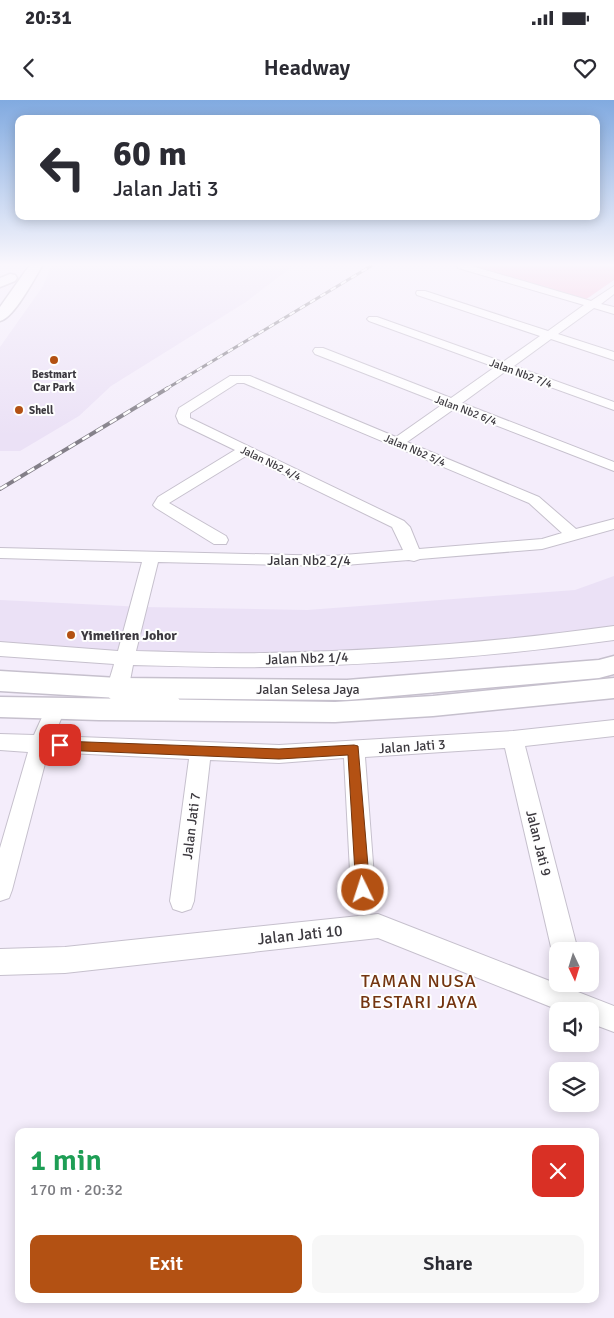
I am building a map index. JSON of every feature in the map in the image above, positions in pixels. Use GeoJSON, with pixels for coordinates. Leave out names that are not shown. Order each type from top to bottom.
{"type":"FeatureCollection","features":[{"type":"Feature","properties":{"kind":"main road","name":"Jalan Selesa Jaya"},"geometry":{"type":"LineString","coordinates":[[0,681],[118,688],[347,690],[598,669],[614,666]]}},
{"type":"Feature","properties":{"kind":"main road","name":"Jalan Selesa Jaya"},"geometry":{"type":"LineString","coordinates":[[0,706],[334,712],[433,706],[614,688]]}},
{"type":"Feature","properties":{"kind":"street","name":"Jalan Nb2 7/4"},"geometry":{"type":"LineString","coordinates":[[383,323],[614,406]]}},
{"type":"Feature","properties":{"kind":"street"},"geometry":{"type":"LineString","coordinates":[[514,323],[614,356]]}},
{"type":"Feature","properties":{"kind":"street"},"geometry":{"type":"LineString","coordinates":[[398,442],[567,323]]}},
{"type":"Feature","properties":{"kind":"street","name":"Jalan Nb2 6/4"},"geometry":{"type":"LineString","coordinates":[[319,351],[614,467]]}},
{"type":"Feature","properties":{"kind":"street","name":"Jalan Nb2 4/4"},"geometry":{"type":"LineString","coordinates":[[246,379],[234,379],[184,411],[182,416],[184,420],[398,524],[402,527],[414,556]]}},
{"type":"Feature","properties":{"kind":"street","name":"Jalan Nb2 5/4"},"geometry":{"type":"LineString","coordinates":[[246,379],[534,500],[574,536]]}},
{"type":"Feature","properties":{"kind":"street"},"geometry":{"type":"LineString","coordinates":[[220,540],[161,505],[163,500],[246,450]]}},
{"type":"Feature","properties":{"kind":"street","name":"Jalan Nb2 2/4"},"geometry":{"type":"LineString","coordinates":[[0,553],[332,561],[414,556],[542,544],[614,524]]}},
{"type":"Feature","properties":{"kind":"street"},"geometry":{"type":"LineString","coordinates":[[150,558],[125,658],[118,695],[124,698],[181,701],[221,710]]}},
{"type":"Feature","properties":{"kind":"street","name":"Jalan Nb2 1/4"},"geometry":{"type":"LineString","coordinates":[[0,648],[125,658],[265,660],[392,655],[535,644],[614,633]]}},
{"type":"Feature","properties":{"kind":"street"},"geometry":{"type":"LineString","coordinates":[[0,890],[40,744],[55,708]]}},
{"type":"Feature","properties":{"kind":"street","name":"Jalan Jati 3"},"geometry":{"type":"LineString","coordinates":[[0,742],[279,754],[513,739],[614,728]]}},
{"type":"Feature","properties":{"kind":"street","name":"Jalan Jati 9"},"geometry":{"type":"LineString","coordinates":[[513,739],[563,942]]}},
{"type":"Feature","properties":{"kind":"street"},"geometry":{"type":"LineString","coordinates":[[354,750],[363,890]]}},
{"type":"Feature","properties":{"kind":"street","name":"Jalan Jati 7"},"geometry":{"type":"LineString","coordinates":[[182,901],[200,751]]}},
{"type":"Feature","properties":{"kind":"street","name":"Jalan Jati 10"},"geometry":{"type":"LineString","coordinates":[[0,962],[65,960],[378,926],[614,1019]]}},
{"type":"Feature","properties":{"kind":"shaded area"},"geometry":{"type":"Polygon","coordinates":[[[17,323],[213,323],[111,386],[79,416],[20,451],[0,451],[0,347],[17,323]]]}},
{"type":"Feature","properties":{"kind":"shaded area"},"geometry":{"type":"Polygon","coordinates":[[[614,576],[614,628],[387,651],[263,656],[118,654],[0,644],[0,600],[144,607],[307,610],[575,590],[614,576]]]}},
{"type":"Feature","properties":{"kind":"railway"},"geometry":{"type":"LineString","coordinates":[[166,389],[276,323]]}},
{"type":"Feature","properties":{"kind":"railway"},"geometry":{"type":"LineString","coordinates":[[0,489],[168,388]]}},
{"type":"Feature","properties":{"kind":"place","name":"Bestmart Car Park"},"geometry":{"type":"Point","coordinates":[54,360]}},
{"type":"Feature","properties":{"kind":"place","name":"Shell"},"geometry":{"type":"Point","coordinates":[19,410]}},
{"type":"Feature","properties":{"kind":"place","name":"Yimeiiren Johor"},"geometry":{"type":"Point","coordinates":[71,635]}},
{"type":"Feature","properties":{"kind":"district","name":"TAMAN NUSA BESTARI JAYA"},"geometry":{"type":"Point","coordinates":[419,991]}},
{"type":"Feature","properties":{"kind":"route"},"geometry":{"type":"LineString","coordinates":[[60,745],[279,754],[354,750],[363,890]]}}]}
